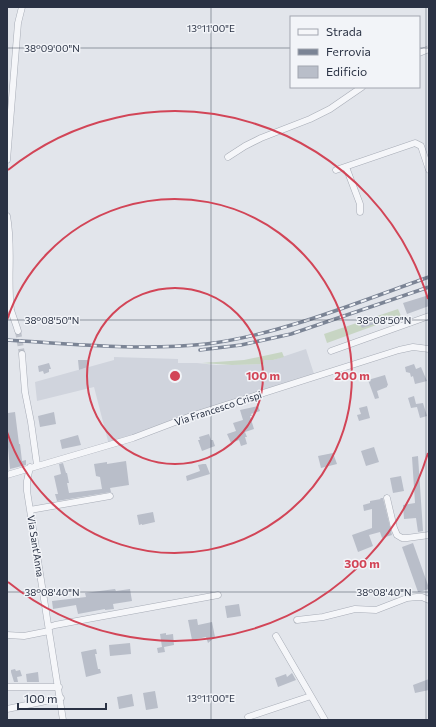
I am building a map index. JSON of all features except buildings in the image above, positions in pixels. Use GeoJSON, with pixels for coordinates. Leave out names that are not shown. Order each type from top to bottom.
{"type":"FeatureCollection","features":[{"type":"Feature","properties":{"kind":"street"},"geometry":{"type":"LineString","coordinates":[[7,159],[18,23],[22,7]]}},
{"type":"Feature","properties":{"kind":"street"},"geometry":{"type":"LineString","coordinates":[[420,54],[429,49]]}},
{"type":"Feature","properties":{"kind":"street"},"geometry":{"type":"LineString","coordinates":[[228,157],[260,138],[310,120],[330,109],[361,88]]}},
{"type":"Feature","properties":{"kind":"street"},"geometry":{"type":"LineString","coordinates":[[336,170],[415,144],[421,146],[429,170]]}},
{"type":"Feature","properties":{"kind":"street"},"geometry":{"type":"LineString","coordinates":[[346,167],[360,204],[360,212]]}},
{"type":"Feature","properties":{"kind":"street"},"geometry":{"type":"LineString","coordinates":[[7,216],[10,245],[11,306],[18,331]]}},
{"type":"Feature","properties":{"kind":"street"},"geometry":{"type":"LineString","coordinates":[[331,350],[429,316]]}},
{"type":"Feature","properties":{"kind":"street","name":"Via Francesco Crispi"},"geometry":{"type":"LineString","coordinates":[[7,475],[133,438],[191,416],[398,350],[413,347],[429,349]]}},
{"type":"Feature","properties":{"kind":"street"},"geometry":{"type":"LineString","coordinates":[[22,354],[25,392],[37,465]]}},
{"type":"Feature","properties":{"kind":"street","name":"Via Sant'Anna"},"geometry":{"type":"LineString","coordinates":[[30,467],[27,481],[27,491],[61,698],[63,720]]}},
{"type":"Feature","properties":{"kind":"street"},"geometry":{"type":"LineString","coordinates":[[30,510],[110,496]]}},
{"type":"Feature","properties":{"kind":"street"},"geometry":{"type":"LineString","coordinates":[[387,498],[397,535],[402,538],[429,535]]}},
{"type":"Feature","properties":{"kind":"street"},"geometry":{"type":"LineString","coordinates":[[7,635],[24,636],[49,629],[55,625],[151,608],[218,594]]}},
{"type":"Feature","properties":{"kind":"street"},"geometry":{"type":"LineString","coordinates":[[297,620],[323,617],[355,609],[376,610],[408,598],[422,597],[429,600]]}},
{"type":"Feature","properties":{"kind":"street"},"geometry":{"type":"LineString","coordinates":[[276,636],[324,720]]}},
{"type":"Feature","properties":{"kind":"street"},"geometry":{"type":"LineString","coordinates":[[7,688],[59,687]]}},
{"type":"Feature","properties":{"kind":"street"},"geometry":{"type":"LineString","coordinates":[[248,717],[311,696]]}},
{"type":"Feature","properties":{"kind":"street"},"geometry":{"type":"LineString","coordinates":[[7,709],[61,698]]}},
{"type":"Feature","properties":{"kind":"shaded area"},"geometry":{"type":"Polygon","coordinates":[[[306,349],[315,377],[109,445],[94,387],[37,401],[35,382],[114,360],[114,357],[178,359],[178,363],[216,365],[264,364],[264,360],[273,360],[306,349]]]}},
{"type":"Feature","properties":{"kind":"green space"},"geometry":{"type":"Polygon","coordinates":[[[398,309],[401,316],[327,343],[324,334],[398,309]]]}},
{"type":"Feature","properties":{"kind":"green space"},"geometry":{"type":"Polygon","coordinates":[[[282,352],[284,357],[273,360],[264,360],[264,364],[232,365],[202,363],[244,360],[282,352]]]}},
{"type":"Feature","properties":{"kind":"tunnel"},"geometry":{"type":"LineString","coordinates":[[18,331],[22,354]]}},
{"type":"Feature","properties":{"kind":"railway"},"geometry":{"type":"LineString","coordinates":[[7,340],[131,347],[181,346],[234,340],[290,325],[347,307],[429,277]]}},
{"type":"Feature","properties":{"kind":"railway"},"geometry":{"type":"LineString","coordinates":[[200,350],[241,345],[291,334],[429,287]]}}]}
